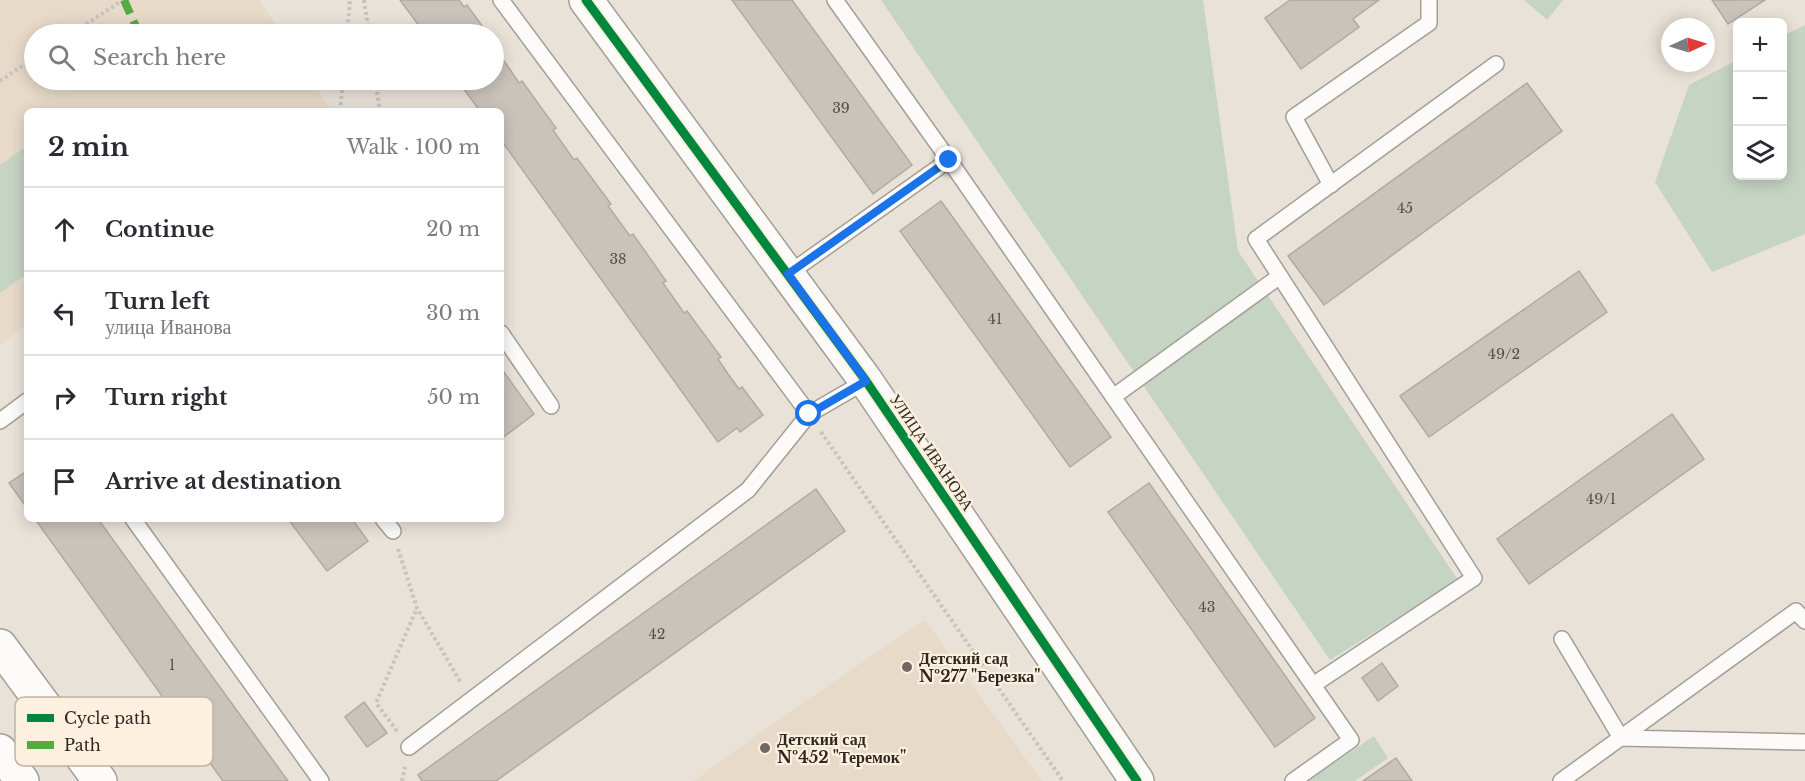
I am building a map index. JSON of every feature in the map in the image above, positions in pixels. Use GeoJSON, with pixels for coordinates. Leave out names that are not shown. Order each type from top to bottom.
{"type":"FeatureCollection","features":[{"type":"Feature","properties":{"kind":"street","name":"УЛИЦА ИВАНОВА"},"geometry":{"type":"LineString","coordinates":[[586,0],[866,381],[1137,781]]}},
{"type":"Feature","properties":{"kind":"street"},"geometry":{"type":"LineString","coordinates":[[0,646],[38,697]]}},
{"type":"Feature","properties":{"kind":"street"},"geometry":{"type":"LineString","coordinates":[[0,752],[22,781]]}},
{"type":"Feature","properties":{"kind":"street"},"geometry":{"type":"LineString","coordinates":[[89,766],[100,781]]}},
{"type":"Feature","properties":{"kind":"lane"},"geometry":{"type":"LineString","coordinates":[[501,0],[809,414]]}},
{"type":"Feature","properties":{"kind":"lane"},"geometry":{"type":"LineString","coordinates":[[835,0],[949,160],[1351,740],[1293,781]]}},
{"type":"Feature","properties":{"kind":"lane"},"geometry":{"type":"LineString","coordinates":[[1330,185],[1294,117],[1429,23],[1429,0]]}},
{"type":"Feature","properties":{"kind":"lane"},"geometry":{"type":"LineString","coordinates":[[1313,685],[1474,578],[1256,239],[1496,64]]}},
{"type":"Feature","properties":{"kind":"lane"},"geometry":{"type":"LineString","coordinates":[[788,274],[949,160]]}},
{"type":"Feature","properties":{"kind":"lane"},"geometry":{"type":"LineString","coordinates":[[1113,397],[1280,276]]}},
{"type":"Feature","properties":{"kind":"lane"},"geometry":{"type":"LineString","coordinates":[[504,337],[551,406]]}},
{"type":"Feature","properties":{"kind":"lane"},"geometry":{"type":"LineString","coordinates":[[409,747],[748,490],[809,414],[866,381]]}},
{"type":"Feature","properties":{"kind":"lane"},"geometry":{"type":"LineString","coordinates":[[0,421],[24,403]]}},
{"type":"Feature","properties":{"kind":"lane"},"geometry":{"type":"LineString","coordinates":[[135,522],[321,781]]}},
{"type":"Feature","properties":{"kind":"lane"},"geometry":{"type":"LineString","coordinates":[[1562,781],[1796,611],[1805,621]]}},
{"type":"Feature","properties":{"kind":"lane"},"geometry":{"type":"LineString","coordinates":[[1562,639],[1621,738]]}},
{"type":"Feature","properties":{"kind":"lane"},"geometry":{"type":"LineString","coordinates":[[1621,738],[1805,742]]}},
{"type":"Feature","properties":{"kind":"path"},"geometry":{"type":"LineString","coordinates":[[86,24],[123,0]]}},
{"type":"Feature","properties":{"kind":"path"},"geometry":{"type":"LineString","coordinates":[[348,24],[350,0]]}},
{"type":"Feature","properties":{"kind":"path"},"geometry":{"type":"LineString","coordinates":[[364,0],[368,24]]}},
{"type":"Feature","properties":{"kind":"path"},"geometry":{"type":"LineString","coordinates":[[0,81],[24,65]]}},
{"type":"Feature","properties":{"kind":"path"},"geometry":{"type":"LineString","coordinates":[[340,108],[342,90]]}},
{"type":"Feature","properties":{"kind":"path"},"geometry":{"type":"LineString","coordinates":[[377,90],[380,108]]}},
{"type":"Feature","properties":{"kind":"path"},"geometry":{"type":"LineString","coordinates":[[809,414],[1063,781]]}},
{"type":"Feature","properties":{"kind":"path"},"geometry":{"type":"LineString","coordinates":[[388,525],[417,608],[471,700]]}},
{"type":"Feature","properties":{"kind":"path"},"geometry":{"type":"LineString","coordinates":[[397,731],[376,703],[417,608]]}},
{"type":"Feature","properties":{"kind":"shaded area"},"geometry":{"type":"Polygon","coordinates":[[[0,0],[259,0],[275,24],[24,24],[24,90],[318,90],[330,108],[24,108],[24,328],[0,344],[0,0]]]}},
{"type":"Feature","properties":{"kind":"shaded area","name":"Детский сад №277 \"Березка\""},"geometry":{"type":"Polygon","coordinates":[[[925,620],[1042,781],[694,781],[786,714],[925,620]]]}},
{"type":"Feature","properties":{"kind":"green space"},"geometry":{"type":"Polygon","coordinates":[[[881,0],[1203,0],[1238,251],[1458,580],[1330,660],[881,0]]]}},
{"type":"Feature","properties":{"kind":"green space"},"geometry":{"type":"Polygon","coordinates":[[[1524,0],[1563,0],[1547,20],[1524,0]]]}},
{"type":"Feature","properties":{"kind":"green space"},"geometry":{"type":"Polygon","coordinates":[[[1805,25],[1805,234],[1712,272],[1655,182],[1689,85],[1733,62],[1733,180],[1787,180],[1787,34],[1805,25]]]}},
{"type":"Feature","properties":{"kind":"green space"},"geometry":{"type":"Polygon","coordinates":[[[24,148],[24,276],[0,293],[0,165],[24,148]]]}},
{"type":"Feature","properties":{"kind":"green space"},"geometry":{"type":"Polygon","coordinates":[[[1374,736],[1388,758],[1355,781],[1308,781],[1374,736]]]}},
{"type":"Feature","properties":{"kind":"building"},"geometry":{"type":"Polygon","coordinates":[[[400,0],[459,0],[464,7],[467,5],[481,24],[418,24],[400,0]]]}},
{"type":"Feature","properties":{"kind":"building"},"geometry":{"type":"Polygon","coordinates":[[[732,0],[792,0],[912,165],[873,194],[732,0]]]}},
{"type":"Feature","properties":{"kind":"building"},"geometry":{"type":"Polygon","coordinates":[[[1290,0],[1379,0],[1353,19],[1359,27],[1301,69],[1265,18],[1290,0]]]}},
{"type":"Feature","properties":{"kind":"building"},"geometry":{"type":"Polygon","coordinates":[[[1712,0],[1765,0],[1737,18],[1733,18],[1728,24],[1712,0]]]}},
{"type":"Feature","properties":{"kind":"building"},"geometry":{"type":"Polygon","coordinates":[[[504,62],[519,83],[522,81],[556,128],[553,130],[574,160],[577,158],[611,204],[608,206],[630,236],[633,234],[666,281],[663,283],[684,313],[687,311],[721,357],[718,359],[728,374],[739,389],[742,387],[763,415],[740,432],[737,428],[718,442],[504,144],[504,108],[478,108],[464,90],[504,90],[504,62]]]}},
{"type":"Feature","properties":{"kind":"building"},"geometry":{"type":"Polygon","coordinates":[[[1527,83],[1562,131],[1324,305],[1288,256],[1527,83]]]}},
{"type":"Feature","properties":{"kind":"building"},"geometry":{"type":"Polygon","coordinates":[[[941,201],[1111,437],[1070,467],[900,231],[941,201]]]}},
{"type":"Feature","properties":{"kind":"building"},"geometry":{"type":"Polygon","coordinates":[[[1579,271],[1607,312],[1429,437],[1400,396],[1579,271]]]}},
{"type":"Feature","properties":{"kind":"building"},"geometry":{"type":"Polygon","coordinates":[[[504,372],[534,414],[504,437],[504,372]]]}},
{"type":"Feature","properties":{"kind":"building"},"geometry":{"type":"Polygon","coordinates":[[[1672,414],[1704,459],[1529,584],[1497,539],[1672,414]]]}},
{"type":"Feature","properties":{"kind":"building"},"geometry":{"type":"Polygon","coordinates":[[[24,473],[24,504],[9,483],[24,473]]]}},
{"type":"Feature","properties":{"kind":"building"},"geometry":{"type":"Polygon","coordinates":[[[1149,483],[1315,718],[1275,747],[1108,512],[1149,483]]]}},
{"type":"Feature","properties":{"kind":"building"},"geometry":{"type":"Polygon","coordinates":[[[816,489],[845,531],[496,781],[422,781],[418,775],[816,489]]]}},
{"type":"Feature","properties":{"kind":"building"},"geometry":{"type":"Polygon","coordinates":[[[37,522],[100,522],[288,781],[223,781],[212,766],[213,697],[163,697],[37,522]]]}},
{"type":"Feature","properties":{"kind":"building"},"geometry":{"type":"Polygon","coordinates":[[[290,522],[354,522],[368,541],[327,571],[290,522]]]}},
{"type":"Feature","properties":{"kind":"building"},"geometry":{"type":"Polygon","coordinates":[[[1382,663],[1398,686],[1378,701],[1362,678],[1382,663]]]}},
{"type":"Feature","properties":{"kind":"building"},"geometry":{"type":"Polygon","coordinates":[[[364,702],[387,733],[367,747],[345,717],[364,702]]]}},
{"type":"Feature","properties":{"kind":"building"},"geometry":{"type":"Polygon","coordinates":[[[1396,758],[1412,781],[1363,781],[1396,758]]]}},
{"type":"Feature","properties":{"kind":"marked path"},"geometry":{"type":"LineString","coordinates":[[124,0],[135,24]]}},
{"type":"Feature","properties":{"kind":"cycle path"},"geometry":{"type":"LineString","coordinates":[[586,0],[866,381],[1137,781]]}},
{"type":"Feature","properties":{"kind":"place","name":"Детский сад №277 \"Березка\""},"geometry":{"type":"Point","coordinates":[907,667]}},
{"type":"Feature","properties":{"kind":"place","name":"Детский сад №452 \"Теремок\""},"geometry":{"type":"Point","coordinates":[765,748]}},
{"type":"Feature","properties":{"kind":"route"},"geometry":{"type":"LineString","coordinates":[[809,414],[866,381],[788,274],[949,160]]}}]}
